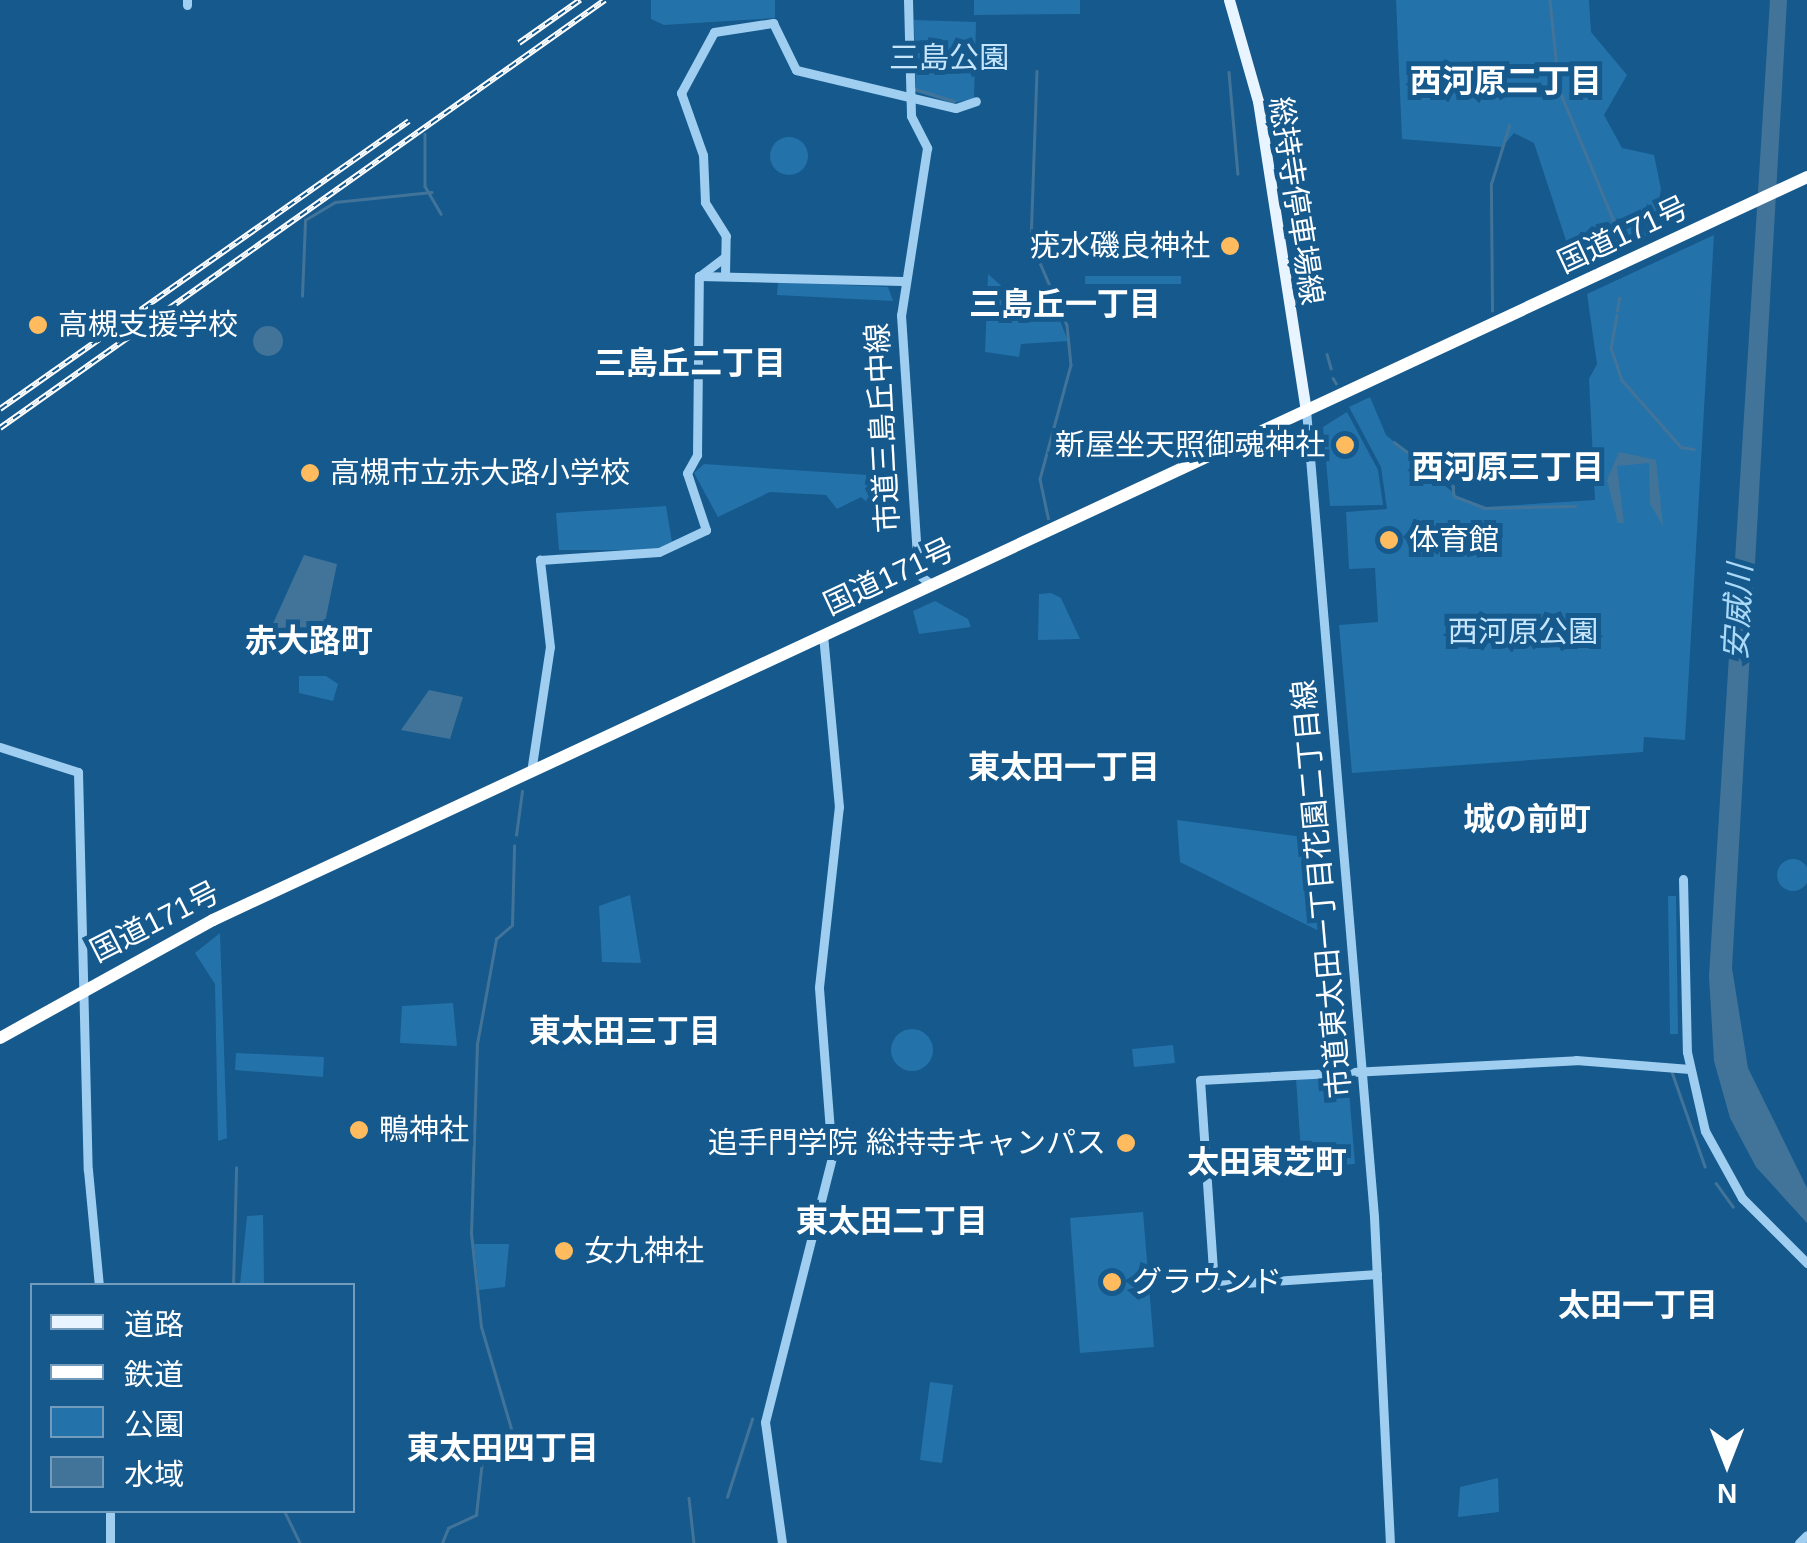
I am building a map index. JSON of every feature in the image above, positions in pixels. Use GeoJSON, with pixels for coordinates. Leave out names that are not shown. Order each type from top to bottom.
{"type":"FeatureCollection","features":[{"type":"Feature","properties":{"kind":"highway","name":"国道171号"},"geometry":{"type":"LineString","coordinates":[[0,1038],[88,985],[531,772],[1807,177]]}},
{"type":"Feature","properties":{"kind":"main road","name":"総持寺停車場線"},"geometry":{"type":"LineString","coordinates":[[1229,0],[1258,101],[1306,410]]}},
{"type":"Feature","properties":{"kind":"street","name":"市道三島丘中線"},"geometry":{"type":"LineString","coordinates":[[908,0],[911,97],[927,148],[902,281],[909,491],[918,574],[932,585]]}},
{"type":"Feature","properties":{"kind":"street"},"geometry":{"type":"LineString","coordinates":[[724,275],[725,257],[681,92],[714,32],[773,23],[796,70],[959,109],[976,101]]}},
{"type":"Feature","properties":{"kind":"street"},"geometry":{"type":"LineString","coordinates":[[701,275],[725,257]]}},
{"type":"Feature","properties":{"kind":"street"},"geometry":{"type":"LineString","coordinates":[[701,275],[902,281]]}},
{"type":"Feature","properties":{"kind":"street"},"geometry":{"type":"LineString","coordinates":[[531,772],[550,646],[540,560],[659,552],[706,530],[687,473],[697,455],[701,275]]}},
{"type":"Feature","properties":{"kind":"street","name":"市道東太田一丁目花園二丁目線"},"geometry":{"type":"LineString","coordinates":[[1306,410],[1377,1274],[1390,1543]]}},
{"type":"Feature","properties":{"kind":"street"},"geometry":{"type":"LineString","coordinates":[[782,1543],[766,1408],[832,1157],[819,987],[839,807],[823,636]]}},
{"type":"Feature","properties":{"kind":"street"},"geometry":{"type":"LineString","coordinates":[[0,747],[78,772],[88,985],[88,1170],[99,1283]]}},
{"type":"Feature","properties":{"kind":"street"},"geometry":{"type":"LineString","coordinates":[[1683,879],[1690,1070],[1724,1170],[1807,1263]]}},
{"type":"Feature","properties":{"kind":"street"},"geometry":{"type":"LineString","coordinates":[[1377,1274],[1218,1286],[1208,1235],[1200,1080],[1361,1065],[1576,1060],[1690,1070]]}},
{"type":"Feature","properties":{"kind":"street"},"geometry":{"type":"LineString","coordinates":[[110,1513],[110,1543]]}},
{"type":"Feature","properties":{"kind":"street"},"geometry":{"type":"LineString","coordinates":[[1799,1543],[1807,1535]]}},
{"type":"Feature","properties":{"kind":"green space"},"geometry":{"type":"Polygon","coordinates":[[[651,0],[775,0],[775,18],[664,25],[651,19],[651,0]]]}},
{"type":"Feature","properties":{"kind":"green space"},"geometry":{"type":"Polygon","coordinates":[[[974,0],[1080,0],[1080,14],[974,15],[974,0]]]}},
{"type":"Feature","properties":{"kind":"green space"},"geometry":{"type":"Polygon","coordinates":[[[1396,0],[1589,0],[1591,32],[1627,75],[1604,115],[1622,148],[1654,155],[1661,189],[1653,233],[1575,268],[1534,143],[1514,133],[1502,147],[1402,139],[1396,0]]]}},
{"type":"Feature","properties":{"kind":"green space","name":"三島公園"},"geometry":{"type":"Polygon","coordinates":[[[914,20],[976,22],[974,99],[952,103],[916,92],[914,20]]]}},
{"type":"Feature","properties":{"kind":"green space"},"geometry":{"type":"Polygon","coordinates":[[[789,137],[802,143],[808,156],[802,169],[789,175],[776,169],[770,156],[776,143],[789,137]]]}},
{"type":"Feature","properties":{"kind":"green space","name":"西河原公園"},"geometry":{"type":"Polygon","coordinates":[[[1714,235],[1685,740],[1644,737],[1643,752],[1352,773],[1339,625],[1378,622],[1375,568],[1349,569],[1346,512],[1387,509],[1381,467],[1349,407],[1370,397],[1386,435],[1457,496],[1486,507],[1595,500],[1589,379],[1597,364],[1587,294],[1714,235]]]}},
{"type":"Feature","properties":{"kind":"green space"},"geometry":{"type":"Polygon","coordinates":[[[988,274],[1033,314],[1035,296],[1048,290],[1068,341],[1021,344],[1019,357],[985,352],[988,274]]]}},
{"type":"Feature","properties":{"kind":"green space"},"geometry":{"type":"Polygon","coordinates":[[[1085,276],[1181,276],[1181,284],[1085,284],[1085,276]]]}},
{"type":"Feature","properties":{"kind":"green space"},"geometry":{"type":"Polygon","coordinates":[[[778,282],[888,287],[893,301],[777,295],[778,282]]]}},
{"type":"Feature","properties":{"kind":"green space","name":"新屋坐天照御魂神社"},"geometry":{"type":"Polygon","coordinates":[[[1347,412],[1378,470],[1383,505],[1330,506],[1323,427],[1347,412]]]}},
{"type":"Feature","properties":{"kind":"green space"},"geometry":{"type":"Polygon","coordinates":[[[704,464],[883,476],[883,486],[899,488],[900,506],[876,510],[861,497],[837,509],[826,495],[770,492],[718,517],[694,473],[704,464]]]}},
{"type":"Feature","properties":{"kind":"green space"},"geometry":{"type":"Polygon","coordinates":[[[666,506],[672,542],[654,550],[559,550],[556,513],[666,506]]]}},
{"type":"Feature","properties":{"kind":"green space"},"geometry":{"type":"Polygon","coordinates":[[[1051,593],[1061,598],[1080,639],[1038,640],[1039,594],[1051,593]]]}},
{"type":"Feature","properties":{"kind":"green space"},"geometry":{"type":"Polygon","coordinates":[[[935,601],[968,619],[971,627],[919,634],[913,611],[935,601]]]}},
{"type":"Feature","properties":{"kind":"green space"},"geometry":{"type":"Polygon","coordinates":[[[299,676],[326,676],[338,684],[333,701],[299,693],[299,676]]]}},
{"type":"Feature","properties":{"kind":"green space"},"geometry":{"type":"Polygon","coordinates":[[[1177,820],[1310,838],[1321,932],[1180,862],[1177,820]]]}},
{"type":"Feature","properties":{"kind":"green space"},"geometry":{"type":"Polygon","coordinates":[[[1793,859],[1805,863],[1805,887],[1793,891],[1781,887],[1777,875],[1781,863],[1793,859]]]}},
{"type":"Feature","properties":{"kind":"green space"},"geometry":{"type":"Polygon","coordinates":[[[630,895],[641,963],[602,962],[599,906],[630,895]]]}},
{"type":"Feature","properties":{"kind":"green space"},"geometry":{"type":"Polygon","coordinates":[[[1668,896],[1676,896],[1678,1034],[1670,1034],[1668,896]]]}},
{"type":"Feature","properties":{"kind":"green space"},"geometry":{"type":"Polygon","coordinates":[[[220,933],[227,1138],[218,1141],[215,984],[195,953],[220,933]]]}},
{"type":"Feature","properties":{"kind":"green space"},"geometry":{"type":"Polygon","coordinates":[[[453,1003],[457,1046],[400,1043],[402,1006],[453,1003]]]}},
{"type":"Feature","properties":{"kind":"green space"},"geometry":{"type":"Polygon","coordinates":[[[912,1029],[927,1035],[933,1050],[927,1065],[912,1071],[897,1065],[891,1050],[897,1035],[912,1029]]]}},
{"type":"Feature","properties":{"kind":"green space"},"geometry":{"type":"Polygon","coordinates":[[[1173,1045],[1175,1063],[1134,1067],[1132,1049],[1173,1045]]]}},
{"type":"Feature","properties":{"kind":"green space"},"geometry":{"type":"Polygon","coordinates":[[[236,1053],[324,1057],[323,1077],[235,1070],[236,1053]]]}},
{"type":"Feature","properties":{"kind":"green space"},"geometry":{"type":"Polygon","coordinates":[[[1296,1079],[1348,1079],[1355,1164],[1302,1167],[1296,1079]]]}},
{"type":"Feature","properties":{"kind":"green space","name":"グラウンド"},"geometry":{"type":"Polygon","coordinates":[[[1143,1212],[1154,1347],[1080,1353],[1070,1218],[1143,1212]]]}},
{"type":"Feature","properties":{"kind":"green space"},"geometry":{"type":"Polygon","coordinates":[[[263,1215],[264,1283],[240,1283],[247,1216],[263,1215]]]}},
{"type":"Feature","properties":{"kind":"green space"},"geometry":{"type":"Polygon","coordinates":[[[474,1244],[509,1244],[505,1287],[479,1290],[474,1244]]]}},
{"type":"Feature","properties":{"kind":"green space"},"geometry":{"type":"Polygon","coordinates":[[[930,1382],[953,1385],[942,1463],[920,1460],[930,1382]]]}},
{"type":"Feature","properties":{"kind":"green space"},"geometry":{"type":"Polygon","coordinates":[[[1498,1478],[1499,1512],[1458,1517],[1460,1487],[1498,1478]]]}},
{"type":"Feature","properties":{"kind":"water","name":"安威川"},"geometry":{"type":"Polygon","coordinates":[[[1770,0],[1787,0],[1732,968],[1748,1068],[1807,1188],[1807,1223],[1756,1167],[1730,1118],[1714,1061],[1709,976],[1770,0]]]}},
{"type":"Feature","properties":{"kind":"water"},"geometry":{"type":"Polygon","coordinates":[[[268,326],[282,335],[283,341],[274,355],[268,356],[254,347],[253,341],[262,327],[268,326]]]}},
{"type":"Feature","properties":{"kind":"water"},"geometry":{"type":"Polygon","coordinates":[[[1619,452],[1656,460],[1663,526],[1650,504],[1649,463],[1617,466],[1624,523],[1618,523],[1607,480],[1619,452]]]}},
{"type":"Feature","properties":{"kind":"water"},"geometry":{"type":"Polygon","coordinates":[[[304,555],[337,564],[324,627],[271,628],[304,555]]]}},
{"type":"Feature","properties":{"kind":"water"},"geometry":{"type":"Polygon","coordinates":[[[429,690],[463,697],[450,739],[401,730],[429,690]]]}},
{"type":"Feature","properties":{"kind":"waterway"},"geometry":{"type":"LineString","coordinates":[[1550,0],[1559,89],[1622,240]]}},
{"type":"Feature","properties":{"kind":"waterway"},"geometry":{"type":"LineString","coordinates":[[1037,71],[1031,242],[1067,325],[1071,365],[1040,479],[1048,518]]}},
{"type":"Feature","properties":{"kind":"waterway"},"geometry":{"type":"LineString","coordinates":[[1229,72],[1238,174]]}},
{"type":"Feature","properties":{"kind":"waterway"},"geometry":{"type":"LineString","coordinates":[[915,89],[954,101]]}},
{"type":"Feature","properties":{"kind":"waterway"},"geometry":{"type":"LineString","coordinates":[[1492,311],[1491,184],[1509,126]]}},
{"type":"Feature","properties":{"kind":"waterway"},"geometry":{"type":"LineString","coordinates":[[425,134],[425,186],[441,214]]}},
{"type":"Feature","properties":{"kind":"waterway"},"geometry":{"type":"LineString","coordinates":[[302,296],[305,220],[335,202],[431,192]]}},
{"type":"Feature","properties":{"kind":"waterway"},"geometry":{"type":"LineString","coordinates":[[1294,293],[1296,304]]}},
{"type":"Feature","properties":{"kind":"waterway"},"geometry":{"type":"LineString","coordinates":[[1617,311],[1619,298]]}},
{"type":"Feature","properties":{"kind":"waterway"},"geometry":{"type":"LineString","coordinates":[[1617,315],[1611,348],[1622,380],[1681,447],[1694,449]]}},
{"type":"Feature","properties":{"kind":"waterway"},"geometry":{"type":"LineString","coordinates":[[1327,354],[1331,368]]}},
{"type":"Feature","properties":{"kind":"waterway"},"geometry":{"type":"LineString","coordinates":[[1333,378],[1336,383]]}},
{"type":"Feature","properties":{"kind":"waterway"},"geometry":{"type":"LineString","coordinates":[[1394,442],[1453,486],[1454,496],[1485,508],[1575,506]]}},
{"type":"Feature","properties":{"kind":"waterway"},"geometry":{"type":"LineString","coordinates":[[516,835],[522,791]]}},
{"type":"Feature","properties":{"kind":"waterway"},"geometry":{"type":"LineString","coordinates":[[442,1543],[448,1528],[476,1515],[482,1461],[514,1439],[481,1327],[471,1234],[477,1044],[496,939],[512,925],[514,846]]}},
{"type":"Feature","properties":{"kind":"waterway"},"geometry":{"type":"LineString","coordinates":[[1672,1072],[1705,1166]]}},
{"type":"Feature","properties":{"kind":"waterway"},"geometry":{"type":"LineString","coordinates":[[233,1283],[236,1168]]}},
{"type":"Feature","properties":{"kind":"waterway"},"geometry":{"type":"LineString","coordinates":[[1716,1183],[1733,1206]]}},
{"type":"Feature","properties":{"kind":"waterway"},"geometry":{"type":"LineString","coordinates":[[727,1497],[752,1419]]}},
{"type":"Feature","properties":{"kind":"waterway"},"geometry":{"type":"LineString","coordinates":[[689,1498],[694,1543]]}},
{"type":"Feature","properties":{"kind":"waterway"},"geometry":{"type":"LineString","coordinates":[[285,1513],[300,1543]]}},
{"type":"Feature","properties":{"kind":"railway"},"geometry":{"type":"LineString","coordinates":[[519,43],[580,0]]}},
{"type":"Feature","properties":{"kind":"railway"},"geometry":{"type":"LineString","coordinates":[[0,428],[605,0]]}},
{"type":"Feature","properties":{"kind":"railway"},"geometry":{"type":"LineString","coordinates":[[0,409],[409,121]]}},
{"type":"Feature","properties":{"kind":"place","name":"疣水磯良神社"},"geometry":{"type":"Point","coordinates":[1230,246]}},
{"type":"Feature","properties":{"kind":"place","name":"高槻支援学校"},"geometry":{"type":"Point","coordinates":[38,325]}},
{"type":"Feature","properties":{"kind":"place","name":"新屋坐天照御魂神社"},"geometry":{"type":"Point","coordinates":[1345,445]}},
{"type":"Feature","properties":{"kind":"place","name":"高槻市立赤大路小学校"},"geometry":{"type":"Point","coordinates":[310,473]}},
{"type":"Feature","properties":{"kind":"place","name":"体育館"},"geometry":{"type":"Point","coordinates":[1389,540]}},
{"type":"Feature","properties":{"kind":"place","name":"鴨神社"},"geometry":{"type":"Point","coordinates":[359,1130]}},
{"type":"Feature","properties":{"kind":"place","name":"追手門学院 総持寺キャンパス"},"geometry":{"type":"Point","coordinates":[1126,1143]}},
{"type":"Feature","properties":{"kind":"place","name":"女九神社"},"geometry":{"type":"Point","coordinates":[564,1251]}},
{"type":"Feature","properties":{"kind":"place","name":"グラウンド"},"geometry":{"type":"Point","coordinates":[1112,1282]}},
{"type":"Feature","properties":{"kind":"district","name":"西河原二丁目"},"geometry":{"type":"Point","coordinates":[1506,81]}},
{"type":"Feature","properties":{"kind":"district","name":"三島丘一丁目"},"geometry":{"type":"Point","coordinates":[1065,304]}},
{"type":"Feature","properties":{"kind":"district","name":"三島丘二丁目"},"geometry":{"type":"Point","coordinates":[690,363]}},
{"type":"Feature","properties":{"kind":"district","name":"西河原三丁目"},"geometry":{"type":"Point","coordinates":[1508,467]}},
{"type":"Feature","properties":{"kind":"district","name":"赤大路町"},"geometry":{"type":"Point","coordinates":[309,641]}},
{"type":"Feature","properties":{"kind":"district","name":"東太田一丁目"},"geometry":{"type":"Point","coordinates":[1064,767]}},
{"type":"Feature","properties":{"kind":"district","name":"城の前町"},"geometry":{"type":"Point","coordinates":[1527,819]}},
{"type":"Feature","properties":{"kind":"district","name":"東太田三丁目"},"geometry":{"type":"Point","coordinates":[625,1031]}},
{"type":"Feature","properties":{"kind":"district","name":"太田東芝町"},"geometry":{"type":"Point","coordinates":[1267,1162]}},
{"type":"Feature","properties":{"kind":"district","name":"東太田二丁目"},"geometry":{"type":"Point","coordinates":[892,1221]}},
{"type":"Feature","properties":{"kind":"district","name":"太田一丁目"},"geometry":{"type":"Point","coordinates":[1638,1305]}},
{"type":"Feature","properties":{"kind":"district","name":"東太田四丁目"},"geometry":{"type":"Point","coordinates":[503,1448]}}]}
